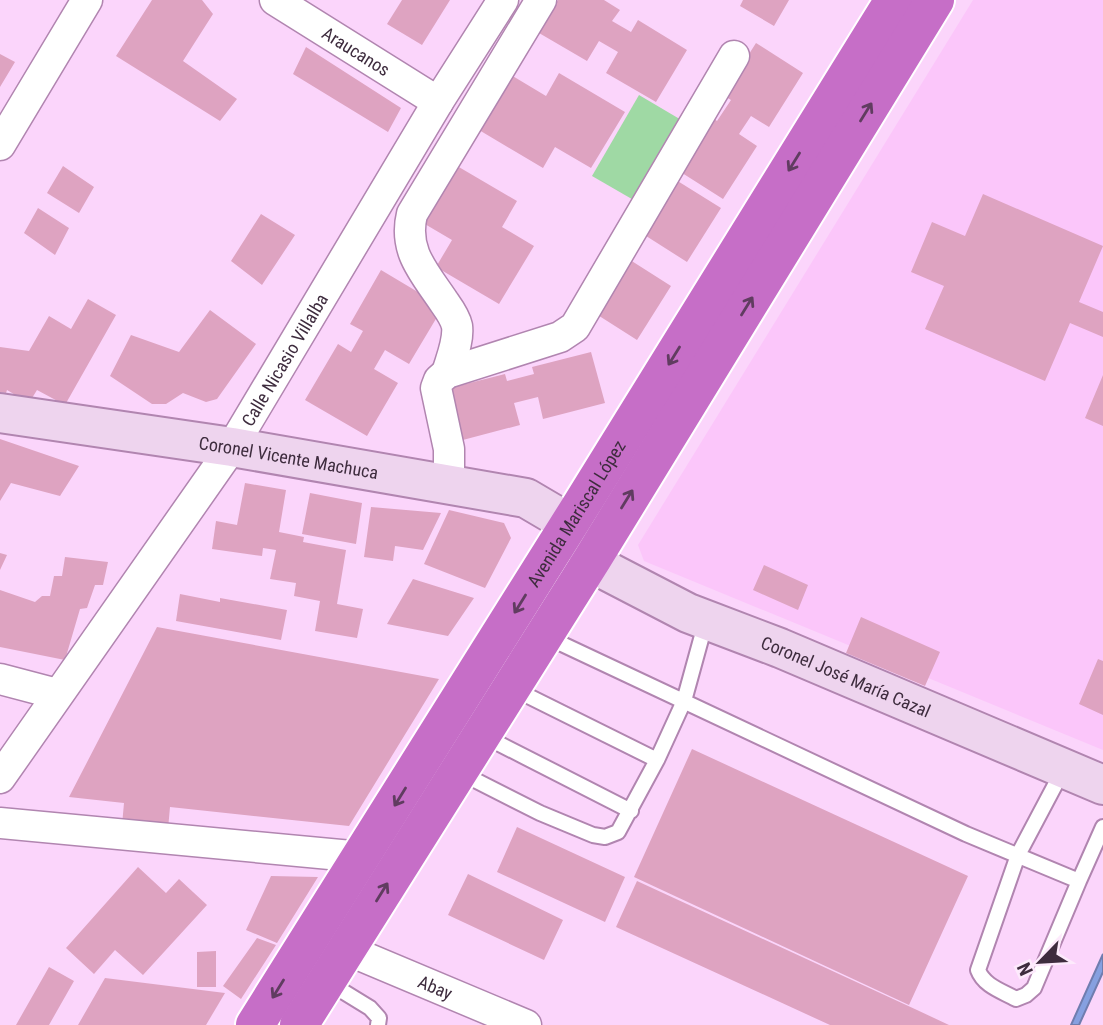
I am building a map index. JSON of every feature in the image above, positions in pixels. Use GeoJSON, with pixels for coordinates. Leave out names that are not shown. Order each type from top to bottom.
{"type":"FeatureCollection","features":[{"type":"Feature","properties":{"kind":"highway","name":"Avenida Mariscal López"},"geometry":{"type":"LineString","coordinates":[[255,1025],[894,0]]}},
{"type":"Feature","properties":{"kind":"highway","name":"Avenida Mariscal López"},"geometry":{"type":"LineString","coordinates":[[299,1025],[593,558],[936,0]]}},
{"type":"Feature","properties":{"kind":"street"},"geometry":{"type":"LineString","coordinates":[[0,145],[87,0]]}},
{"type":"Feature","properties":{"kind":"street","name":"Araucanos"},"geometry":{"type":"LineString","coordinates":[[275,0],[438,102]]}},
{"type":"Feature","properties":{"kind":"street","name":"Calle Nicasio Villalba"},"geometry":{"type":"LineString","coordinates":[[0,778],[232,447],[438,102],[503,0]]}},
{"type":"Feature","properties":{"kind":"street"},"geometry":{"type":"LineString","coordinates":[[447,373],[457,336],[457,324],[414,257],[409,240],[412,214],[541,0]]}},
{"type":"Feature","properties":{"kind":"street"},"geometry":{"type":"LineString","coordinates":[[449,485],[449,449],[436,388],[439,380],[447,373],[559,337],[575,327],[734,56]]}},
{"type":"Feature","properties":{"kind":"street","name":"Coronel Vicente Machuca"},"geometry":{"type":"LineString","coordinates":[[0,413],[232,447],[526,498],[569,525]]}},
{"type":"Feature","properties":{"kind":"street","name":"Coronel José María Cazal"},"geometry":{"type":"LineString","coordinates":[[569,525],[593,558],[609,572],[688,612],[780,648],[1103,785]]}},
{"type":"Feature","properties":{"kind":"street"},"geometry":{"type":"LineString","coordinates":[[0,679],[57,694]]}},
{"type":"Feature","properties":{"kind":"street"},"geometry":{"type":"LineString","coordinates":[[0,823],[362,857]]}},
{"type":"Feature","properties":{"kind":"street","name":"Abay"},"geometry":{"type":"LineString","coordinates":[[335,965],[526,1025]]}},
{"type":"Feature","properties":{"kind":"lane"},"geometry":{"type":"LineString","coordinates":[[458,772],[540,813],[593,835],[605,837],[618,832],[657,760],[684,701],[706,620]]}},
{"type":"Feature","properties":{"kind":"lane"},"geometry":{"type":"LineString","coordinates":[[544,635],[966,834],[1079,881]]}},
{"type":"Feature","properties":{"kind":"lane"},"geometry":{"type":"LineString","coordinates":[[511,687],[657,760]]}},
{"type":"Feature","properties":{"kind":"lane"},"geometry":{"type":"LineString","coordinates":[[481,735],[631,811]]}},
{"type":"Feature","properties":{"kind":"lane"},"geometry":{"type":"LineString","coordinates":[[1063,768],[1018,855],[978,970],[981,978],[1016,999],[1034,988],[1103,827]]}},
{"type":"Feature","properties":{"kind":"lane"},"geometry":{"type":"LineString","coordinates":[[335,965],[379,1018],[378,1025]]}},
{"type":"Feature","properties":{"kind":"shaded area"},"geometry":{"type":"Polygon","coordinates":[[[973,0],[1103,0],[1103,750],[644,561],[638,545],[973,0]]]}},
{"type":"Feature","properties":{"kind":"green space"},"geometry":{"type":"Polygon","coordinates":[[[639,95],[683,121],[637,202],[592,176],[639,95]]]}},
{"type":"Feature","properties":{"kind":"water"},"geometry":{"type":"Polygon","coordinates":[[[1103,954],[1103,972],[1079,1025],[1071,1025],[1103,954]]]}},
{"type":"Feature","properties":{"kind":"building"},"geometry":{"type":"Polygon","coordinates":[[[152,0],[202,0],[213,14],[183,61],[237,99],[220,121],[116,56],[152,0]]]}},
{"type":"Feature","properties":{"kind":"building"},"geometry":{"type":"Polygon","coordinates":[[[402,0],[450,0],[422,45],[387,24],[402,0]]]}},
{"type":"Feature","properties":{"kind":"building"},"geometry":{"type":"Polygon","coordinates":[[[558,0],[604,0],[620,10],[612,21],[631,32],[638,20],[687,50],[656,102],[606,73],[618,52],[599,41],[587,61],[539,33],[558,0]]]}},
{"type":"Feature","properties":{"kind":"building"},"geometry":{"type":"Polygon","coordinates":[[[743,0],[789,0],[774,26],[740,6],[743,0]]]}},
{"type":"Feature","properties":{"kind":"building"},"geometry":{"type":"Polygon","coordinates":[[[756,43],[803,73],[769,127],[751,116],[739,134],[757,146],[723,199],[679,171],[713,118],[717,121],[731,100],[723,95],[756,43]]]}},
{"type":"Feature","properties":{"kind":"building"},"geometry":{"type":"Polygon","coordinates":[[[306,47],[401,108],[388,132],[293,74],[306,47]]]}},
{"type":"Feature","properties":{"kind":"building"},"geometry":{"type":"Polygon","coordinates":[[[0,54],[15,62],[0,87],[0,54]]]}},
{"type":"Feature","properties":{"kind":"building"},"geometry":{"type":"Polygon","coordinates":[[[559,73],[625,112],[591,168],[555,147],[543,168],[479,130],[511,75],[546,96],[559,73]]]}},
{"type":"Feature","properties":{"kind":"building"},"geometry":{"type":"Polygon","coordinates":[[[452,163],[517,201],[502,227],[534,246],[499,304],[436,267],[452,240],[418,220],[452,163]]]}},
{"type":"Feature","properties":{"kind":"building"},"geometry":{"type":"Polygon","coordinates":[[[63,166],[94,187],[79,213],[47,193],[63,166]]]}},
{"type":"Feature","properties":{"kind":"building"},"geometry":{"type":"Polygon","coordinates":[[[676,180],[721,208],[687,262],[643,234],[676,180]]]}},
{"type":"Feature","properties":{"kind":"building"},"geometry":{"type":"Polygon","coordinates":[[[983,194],[1103,246],[1079,302],[1103,312],[1103,337],[1070,323],[1045,381],[925,329],[944,286],[911,272],[932,222],[965,236],[983,194]]]}},
{"type":"Feature","properties":{"kind":"building"},"geometry":{"type":"Polygon","coordinates":[[[38,208],[69,228],[55,255],[24,233],[38,208]]]}},
{"type":"Feature","properties":{"kind":"building"},"geometry":{"type":"Polygon","coordinates":[[[261,214],[295,235],[262,285],[231,261],[261,214]]]}},
{"type":"Feature","properties":{"kind":"building"},"geometry":{"type":"Polygon","coordinates":[[[627,258],[671,286],[637,340],[593,312],[627,258]]]}},
{"type":"Feature","properties":{"kind":"building"},"geometry":{"type":"Polygon","coordinates":[[[381,270],[443,307],[409,364],[385,350],[374,369],[398,383],[367,436],[305,400],[338,344],[351,352],[363,331],[350,324],[381,270]]]}},
{"type":"Feature","properties":{"kind":"building"},"geometry":{"type":"Polygon","coordinates":[[[88,299],[116,315],[65,405],[37,390],[29,403],[7,390],[6,393],[0,392],[0,347],[29,351],[49,316],[71,329],[88,299]]]}},
{"type":"Feature","properties":{"kind":"building"},"geometry":{"type":"Polygon","coordinates":[[[210,310],[256,344],[217,399],[206,402],[183,393],[166,404],[152,404],[110,376],[131,335],[179,352],[210,310]]]}},
{"type":"Feature","properties":{"kind":"building"},"geometry":{"type":"Polygon","coordinates":[[[591,352],[605,403],[543,419],[538,397],[514,403],[520,425],[459,441],[446,389],[505,374],[507,381],[534,374],[532,367],[591,352]]]}},
{"type":"Feature","properties":{"kind":"building"},"geometry":{"type":"Polygon","coordinates":[[[1103,375],[1103,426],[1085,418],[1103,375]]]}},
{"type":"Feature","properties":{"kind":"building"},"geometry":{"type":"Polygon","coordinates":[[[0,439],[79,466],[60,496],[11,483],[0,501],[0,439]]]}},
{"type":"Feature","properties":{"kind":"building"},"geometry":{"type":"Polygon","coordinates":[[[245,483],[286,490],[279,532],[304,537],[303,542],[346,550],[337,604],[363,609],[357,638],[315,631],[320,601],[294,596],[296,583],[270,579],[276,550],[263,548],[262,556],[212,549],[216,521],[237,525],[245,483]]]}},
{"type":"Feature","properties":{"kind":"building"},"geometry":{"type":"Polygon","coordinates":[[[310,493],[362,503],[356,544],[302,534],[310,493]]]}},
{"type":"Feature","properties":{"kind":"building"},"geometry":{"type":"Polygon","coordinates":[[[371,507],[441,513],[423,550],[395,546],[393,561],[364,557],[371,507]]]}},
{"type":"Feature","properties":{"kind":"building"},"geometry":{"type":"Polygon","coordinates":[[[449,510],[504,523],[511,538],[485,588],[424,564],[449,510]]]}},
{"type":"Feature","properties":{"kind":"building"},"geometry":{"type":"Polygon","coordinates":[[[0,553],[7,555],[0,570],[0,553]]]}},
{"type":"Feature","properties":{"kind":"building"},"geometry":{"type":"Polygon","coordinates":[[[65,557],[108,562],[103,585],[95,585],[87,608],[80,609],[65,660],[0,647],[0,590],[35,602],[42,596],[50,596],[54,576],[62,576],[65,557]]]}},
{"type":"Feature","properties":{"kind":"building"},"geometry":{"type":"Polygon","coordinates":[[[764,565],[808,585],[798,610],[753,590],[764,565]]]}},
{"type":"Feature","properties":{"kind":"building"},"geometry":{"type":"Polygon","coordinates":[[[413,579],[474,598],[448,636],[387,624],[413,579]]]}},
{"type":"Feature","properties":{"kind":"building"},"geometry":{"type":"Polygon","coordinates":[[[180,594],[287,610],[281,640],[176,621],[180,594]]]}},
{"type":"Feature","properties":{"kind":"building"},"geometry":{"type":"Polygon","coordinates":[[[861,617],[940,652],[925,686],[846,653],[861,617]]]}},
{"type":"Feature","properties":{"kind":"building"},"geometry":{"type":"Polygon","coordinates":[[[157,627],[439,679],[349,826],[170,807],[168,829],[122,825],[124,803],[69,797],[157,627]]]}},
{"type":"Feature","properties":{"kind":"building"},"geometry":{"type":"Polygon","coordinates":[[[1098,659],[1103,661],[1103,715],[1079,704],[1098,659]]]}},
{"type":"Feature","properties":{"kind":"building"},"geometry":{"type":"Polygon","coordinates":[[[692,749],[968,876],[909,1005],[634,877],[692,749]]]}},
{"type":"Feature","properties":{"kind":"building"},"geometry":{"type":"Polygon","coordinates":[[[517,827],[625,877],[605,922],[497,872],[517,827]]]}},
{"type":"Feature","properties":{"kind":"building"},"geometry":{"type":"Polygon","coordinates":[[[138,867],[166,893],[179,879],[207,905],[143,975],[115,950],[94,974],[66,948],[138,867]]]}},
{"type":"Feature","properties":{"kind":"building"},"geometry":{"type":"Polygon","coordinates":[[[468,874],[563,920],[544,960],[448,915],[468,874]]]}},
{"type":"Feature","properties":{"kind":"building"},"geometry":{"type":"Polygon","coordinates":[[[271,876],[318,877],[277,943],[246,930],[271,876]]]}},
{"type":"Feature","properties":{"kind":"building"},"geometry":{"type":"Polygon","coordinates":[[[637,881],[949,1025],[830,1025],[616,927],[637,881]]]}},
{"type":"Feature","properties":{"kind":"building"},"geometry":{"type":"Polygon","coordinates":[[[257,938],[276,945],[241,999],[223,986],[257,938]]]}},
{"type":"Feature","properties":{"kind":"building"},"geometry":{"type":"Polygon","coordinates":[[[216,951],[216,987],[197,987],[197,952],[216,951]]]}},
{"type":"Feature","properties":{"kind":"building"},"geometry":{"type":"Polygon","coordinates":[[[49,967],[74,981],[49,1025],[16,1025],[49,967]]]}},
{"type":"Feature","properties":{"kind":"building"},"geometry":{"type":"Polygon","coordinates":[[[105,978],[225,993],[206,1025],[78,1025],[105,978]]]}}]}
